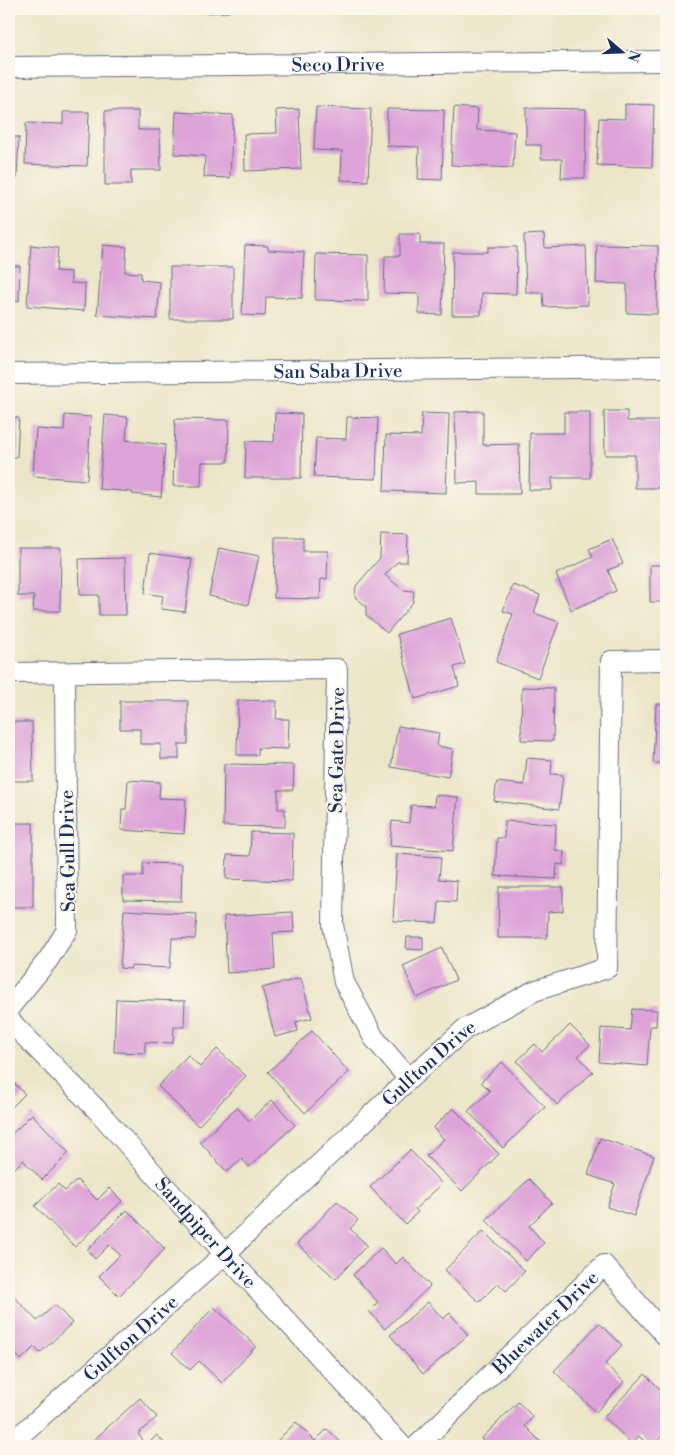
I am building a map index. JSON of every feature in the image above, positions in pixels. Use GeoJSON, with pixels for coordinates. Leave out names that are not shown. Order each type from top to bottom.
{"type":"FeatureCollection","features":[{"type":"Feature","properties":{"kind":"street","name":"Seco Drive"},"geometry":{"type":"LineString","coordinates":[[9,67],[666,61]]}},
{"type":"Feature","properties":{"kind":"street","name":"San Saba Drive"},"geometry":{"type":"LineString","coordinates":[[9,374],[666,367]]}},
{"type":"Feature","properties":{"kind":"street","name":"Gulfton Drive"},"geometry":{"type":"LineString","coordinates":[[9,1445],[225,1254],[409,1079],[465,1029],[534,991],[607,968],[611,661],[666,660]]}},
{"type":"Feature","properties":{"kind":"street","name":"Sea Gate Drive"},"geometry":{"type":"LineString","coordinates":[[9,673],[65,674],[337,669],[333,925],[344,982],[374,1038],[409,1079]]}},
{"type":"Feature","properties":{"kind":"street","name":"Sea Gull Drive"},"geometry":{"type":"LineString","coordinates":[[9,1008],[48,960],[67,930],[65,674]]}},
{"type":"Feature","properties":{"kind":"street","name":"Sandpiper Drive"},"geometry":{"type":"LineString","coordinates":[[9,1020],[98,1111],[225,1254],[402,1446]]}},
{"type":"Feature","properties":{"kind":"street","name":"Bluewater Drive"},"geometry":{"type":"LineString","coordinates":[[417,1446],[604,1265],[666,1336]]}},
{"type":"Feature","properties":{"kind":"building"},"geometry":{"type":"Polygon","coordinates":[[[103,9],[152,9],[152,13],[103,11],[103,9]]]}},
{"type":"Feature","properties":{"kind":"building"},"geometry":{"type":"Polygon","coordinates":[[[204,9],[229,9],[229,12],[204,13],[204,9]]]}},
{"type":"Feature","properties":{"kind":"building"},"geometry":{"type":"Polygon","coordinates":[[[625,104],[654,105],[652,167],[597,165],[599,118],[625,119],[625,104]]]}},
{"type":"Feature","properties":{"kind":"building"},"geometry":{"type":"Polygon","coordinates":[[[316,107],[371,109],[368,181],[341,180],[342,151],[314,150],[316,107]]]}},
{"type":"Feature","properties":{"kind":"building"},"geometry":{"type":"Polygon","coordinates":[[[454,107],[478,109],[477,130],[515,132],[513,168],[451,165],[454,107]]]}},
{"type":"Feature","properties":{"kind":"building"},"geometry":{"type":"Polygon","coordinates":[[[526,108],[586,109],[585,178],[561,178],[562,159],[541,159],[541,145],[526,145],[526,108]]]}},
{"type":"Feature","properties":{"kind":"building"},"geometry":{"type":"Polygon","coordinates":[[[299,109],[301,169],[245,171],[244,134],[277,133],[276,110],[299,109]]]}},
{"type":"Feature","properties":{"kind":"building"},"geometry":{"type":"Polygon","coordinates":[[[387,109],[444,110],[442,180],[418,179],[419,147],[387,146],[387,109]]]}},
{"type":"Feature","properties":{"kind":"building"},"geometry":{"type":"Polygon","coordinates":[[[105,111],[138,111],[138,130],[160,130],[161,170],[131,170],[131,185],[105,185],[105,111]]]}},
{"type":"Feature","properties":{"kind":"building"},"geometry":{"type":"Polygon","coordinates":[[[63,112],[89,112],[87,166],[25,164],[26,123],[63,124],[63,112]]]}},
{"type":"Feature","properties":{"kind":"building"},"geometry":{"type":"Polygon","coordinates":[[[176,112],[233,115],[230,178],[204,177],[205,156],[174,154],[176,112]]]}},
{"type":"Feature","properties":{"kind":"building"},"geometry":{"type":"Polygon","coordinates":[[[9,137],[19,137],[17,178],[9,178],[9,137]]]}},
{"type":"Feature","properties":{"kind":"building"},"geometry":{"type":"Polygon","coordinates":[[[400,234],[420,234],[420,244],[444,244],[442,315],[419,314],[419,294],[384,293],[385,256],[400,256],[400,234]]]}},
{"type":"Feature","properties":{"kind":"building"},"geometry":{"type":"Polygon","coordinates":[[[544,234],[545,248],[586,246],[588,305],[544,307],[543,293],[526,293],[524,235],[544,234]]]}},
{"type":"Feature","properties":{"kind":"building"},"geometry":{"type":"Polygon","coordinates":[[[31,245],[58,248],[56,271],[71,272],[71,283],[85,284],[84,311],[27,306],[31,245]]]}},
{"type":"Feature","properties":{"kind":"building"},"geometry":{"type":"Polygon","coordinates":[[[103,245],[127,247],[125,272],[141,273],[141,280],[160,282],[157,319],[97,315],[103,245]]]}},
{"type":"Feature","properties":{"kind":"building"},"geometry":{"type":"Polygon","coordinates":[[[245,245],[268,246],[268,250],[304,252],[302,298],[266,297],[265,316],[242,315],[245,245]]]}},
{"type":"Feature","properties":{"kind":"building"},"geometry":{"type":"Polygon","coordinates":[[[597,245],[658,246],[657,314],[627,313],[627,284],[596,283],[597,245]]]}},
{"type":"Feature","properties":{"kind":"building"},"geometry":{"type":"Polygon","coordinates":[[[488,247],[517,247],[516,294],[482,293],[481,315],[452,315],[453,252],[488,252],[488,247]]]}},
{"type":"Feature","properties":{"kind":"building"},"geometry":{"type":"Polygon","coordinates":[[[316,254],[368,255],[368,301],[315,300],[316,254]]]}},
{"type":"Feature","properties":{"kind":"building"},"geometry":{"type":"Polygon","coordinates":[[[9,266],[20,266],[19,301],[9,301],[9,266]]]}},
{"type":"Feature","properties":{"kind":"building"},"geometry":{"type":"Polygon","coordinates":[[[170,267],[233,267],[233,319],[170,319],[170,267]]]}},
{"type":"Feature","properties":{"kind":"building"},"geometry":{"type":"Polygon","coordinates":[[[483,411],[483,445],[519,444],[520,494],[479,494],[479,482],[457,483],[455,412],[483,411]]]}},
{"type":"Feature","properties":{"kind":"building"},"geometry":{"type":"Polygon","coordinates":[[[604,411],[627,411],[627,421],[660,421],[660,488],[635,488],[635,455],[605,455],[604,411]]]}},
{"type":"Feature","properties":{"kind":"building"},"geometry":{"type":"Polygon","coordinates":[[[564,412],[590,412],[590,478],[552,478],[552,490],[529,490],[530,433],[564,433],[564,412]]]}},
{"type":"Feature","properties":{"kind":"building"},"geometry":{"type":"Polygon","coordinates":[[[275,413],[302,414],[301,478],[245,478],[246,441],[274,442],[275,413]]]}},
{"type":"Feature","properties":{"kind":"building"},"geometry":{"type":"Polygon","coordinates":[[[422,413],[449,414],[446,493],[384,491],[386,435],[421,436],[422,413]]]}},
{"type":"Feature","properties":{"kind":"building"},"geometry":{"type":"Polygon","coordinates":[[[65,415],[91,417],[87,480],[33,476],[36,429],[64,431],[65,415]]]}},
{"type":"Feature","properties":{"kind":"building"},"geometry":{"type":"Polygon","coordinates":[[[105,415],[128,417],[126,440],[165,445],[161,497],[99,489],[105,415]]]}},
{"type":"Feature","properties":{"kind":"building"},"geometry":{"type":"Polygon","coordinates":[[[9,417],[19,418],[17,457],[9,457],[9,417]]]}},
{"type":"Feature","properties":{"kind":"building"},"geometry":{"type":"Polygon","coordinates":[[[347,417],[378,418],[376,479],[314,477],[316,438],[346,439],[347,417]]]}},
{"type":"Feature","properties":{"kind":"building"},"geometry":{"type":"Polygon","coordinates":[[[175,419],[229,420],[228,462],[202,462],[201,486],[173,486],[175,419]]]}},
{"type":"Feature","properties":{"kind":"building"},"geometry":{"type":"Polygon","coordinates":[[[381,534],[408,535],[407,562],[397,562],[385,575],[403,590],[414,591],[413,602],[387,633],[366,615],[366,606],[355,597],[356,586],[380,558],[381,534]]]}},
{"type":"Feature","properties":{"kind":"building"},"geometry":{"type":"Polygon","coordinates":[[[275,537],[303,537],[303,551],[328,551],[327,579],[321,579],[320,599],[274,598],[275,537]]]}},
{"type":"Feature","properties":{"kind":"building"},"geometry":{"type":"Polygon","coordinates":[[[612,539],[623,564],[608,570],[616,591],[571,610],[556,574],[593,557],[589,549],[612,539]]]}},
{"type":"Feature","properties":{"kind":"building"},"geometry":{"type":"Polygon","coordinates":[[[18,548],[61,548],[60,611],[33,611],[34,596],[18,596],[18,548]]]}},
{"type":"Feature","properties":{"kind":"building"},"geometry":{"type":"Polygon","coordinates":[[[219,548],[259,556],[248,605],[209,596],[219,548]]]}},
{"type":"Feature","properties":{"kind":"building"},"geometry":{"type":"Polygon","coordinates":[[[150,553],[192,559],[185,612],[161,609],[163,596],[145,593],[150,553]]]}},
{"type":"Feature","properties":{"kind":"building"},"geometry":{"type":"Polygon","coordinates":[[[125,558],[126,615],[99,615],[99,595],[80,595],[79,559],[125,558]]]}},
{"type":"Feature","properties":{"kind":"building"},"geometry":{"type":"Polygon","coordinates":[[[650,565],[666,565],[666,602],[650,602],[650,565]]]}},
{"type":"Feature","properties":{"kind":"building"},"geometry":{"type":"Polygon","coordinates":[[[513,585],[540,595],[534,613],[559,622],[538,678],[496,662],[513,614],[503,611],[513,585]]]}},
{"type":"Feature","properties":{"kind":"building"},"geometry":{"type":"Polygon","coordinates":[[[451,618],[465,664],[454,667],[459,686],[415,699],[397,634],[451,618]]]}},
{"type":"Feature","properties":{"kind":"building"},"geometry":{"type":"Polygon","coordinates":[[[522,687],[554,688],[553,741],[521,740],[522,687]]]}},
{"type":"Feature","properties":{"kind":"building"},"geometry":{"type":"Polygon","coordinates":[[[238,700],[277,701],[276,719],[289,719],[288,749],[258,748],[258,755],[237,755],[238,700]]]}},
{"type":"Feature","properties":{"kind":"building"},"geometry":{"type":"Polygon","coordinates":[[[120,701],[188,701],[188,744],[179,744],[179,759],[161,759],[161,744],[140,744],[140,729],[120,729],[120,701]]]}},
{"type":"Feature","properties":{"kind":"building"},"geometry":{"type":"Polygon","coordinates":[[[656,704],[666,704],[666,763],[653,763],[656,704]]]}},
{"type":"Feature","properties":{"kind":"building"},"geometry":{"type":"Polygon","coordinates":[[[9,722],[32,722],[33,781],[11,781],[11,768],[9,768],[9,722]]]}},
{"type":"Feature","properties":{"kind":"building"},"geometry":{"type":"Polygon","coordinates":[[[398,726],[439,733],[437,746],[453,749],[448,777],[391,767],[398,726]]]}},
{"type":"Feature","properties":{"kind":"building"},"geometry":{"type":"Polygon","coordinates":[[[527,758],[552,760],[551,774],[563,775],[559,809],[494,801],[497,782],[524,785],[527,758]]]}},
{"type":"Feature","properties":{"kind":"building"},"geometry":{"type":"Polygon","coordinates":[[[224,764],[294,765],[293,790],[278,790],[278,809],[285,809],[285,827],[223,826],[224,764]]]}},
{"type":"Feature","properties":{"kind":"building"},"geometry":{"type":"Polygon","coordinates":[[[128,780],[160,782],[159,798],[186,799],[184,834],[121,830],[122,809],[126,809],[128,780]]]}},
{"type":"Feature","properties":{"kind":"building"},"geometry":{"type":"Polygon","coordinates":[[[435,795],[458,797],[453,851],[390,846],[392,821],[409,823],[411,805],[434,806],[435,795]]]}},
{"type":"Feature","properties":{"kind":"building"},"geometry":{"type":"Polygon","coordinates":[[[666,818],[666,857],[661,856],[666,818]]]}},
{"type":"Feature","properties":{"kind":"building"},"geometry":{"type":"Polygon","coordinates":[[[505,821],[556,824],[555,850],[564,851],[563,865],[557,864],[556,879],[495,876],[497,838],[504,838],[505,821]]]}},
{"type":"Feature","properties":{"kind":"building"},"geometry":{"type":"Polygon","coordinates":[[[9,823],[33,823],[33,907],[9,907],[9,823]]]}},
{"type":"Feature","properties":{"kind":"building"},"geometry":{"type":"Polygon","coordinates":[[[251,832],[293,833],[292,881],[226,879],[227,855],[250,856],[251,832]]]}},
{"type":"Feature","properties":{"kind":"building"},"geometry":{"type":"Polygon","coordinates":[[[397,854],[441,857],[439,879],[457,881],[456,902],[439,901],[437,923],[393,921],[397,854]]]}},
{"type":"Feature","properties":{"kind":"building"},"geometry":{"type":"Polygon","coordinates":[[[143,863],[182,864],[181,901],[123,900],[123,876],[143,876],[143,863]]]}},
{"type":"Feature","properties":{"kind":"building"},"geometry":{"type":"Polygon","coordinates":[[[663,869],[666,869],[666,896],[662,896],[663,869]]]}},
{"type":"Feature","properties":{"kind":"building"},"geometry":{"type":"Polygon","coordinates":[[[499,887],[563,887],[563,911],[548,912],[547,938],[498,938],[499,887]]]}},
{"type":"Feature","properties":{"kind":"building"},"geometry":{"type":"Polygon","coordinates":[[[124,910],[197,914],[195,939],[172,938],[170,968],[131,966],[130,969],[120,968],[124,910]]]}},
{"type":"Feature","properties":{"kind":"building"},"geometry":{"type":"Polygon","coordinates":[[[293,912],[294,932],[273,933],[275,969],[227,973],[224,916],[293,912]]]}},
{"type":"Feature","properties":{"kind":"building"},"geometry":{"type":"Polygon","coordinates":[[[407,937],[423,937],[423,950],[406,949],[407,937]]]}},
{"type":"Feature","properties":{"kind":"building"},"geometry":{"type":"Polygon","coordinates":[[[442,948],[456,980],[417,998],[403,966],[442,948]]]}},
{"type":"Feature","properties":{"kind":"building"},"geometry":{"type":"Polygon","coordinates":[[[301,978],[312,1018],[296,1022],[298,1031],[275,1037],[262,988],[301,978]]]}},
{"type":"Feature","properties":{"kind":"building"},"geometry":{"type":"Polygon","coordinates":[[[116,999],[185,1001],[184,1027],[174,1027],[173,1043],[145,1042],[145,1053],[114,1052],[116,999]]]}},
{"type":"Feature","properties":{"kind":"building"},"geometry":{"type":"Polygon","coordinates":[[[632,1009],[657,1010],[656,1026],[650,1026],[647,1066],[599,1062],[601,1028],[630,1030],[632,1009]]]}},
{"type":"Feature","properties":{"kind":"building"},"geometry":{"type":"Polygon","coordinates":[[[570,1025],[590,1045],[578,1056],[593,1072],[557,1105],[517,1061],[535,1044],[542,1052],[570,1025]]]}},
{"type":"Feature","properties":{"kind":"building"},"geometry":{"type":"Polygon","coordinates":[[[312,1031],[349,1072],[305,1113],[268,1072],[312,1031]]]}},
{"type":"Feature","properties":{"kind":"building"},"geometry":{"type":"Polygon","coordinates":[[[217,1049],[246,1076],[198,1126],[158,1086],[188,1055],[200,1067],[217,1049]]]}},
{"type":"Feature","properties":{"kind":"building"},"geometry":{"type":"Polygon","coordinates":[[[502,1062],[545,1107],[503,1148],[468,1111],[490,1091],[481,1082],[502,1062]]]}},
{"type":"Feature","properties":{"kind":"building"},"geometry":{"type":"Polygon","coordinates":[[[9,1078],[25,1094],[9,1110],[9,1078]]]}},
{"type":"Feature","properties":{"kind":"building"},"geometry":{"type":"Polygon","coordinates":[[[272,1100],[295,1125],[249,1167],[242,1159],[227,1172],[200,1142],[237,1107],[249,1121],[272,1100]]]}},
{"type":"Feature","properties":{"kind":"building"},"geometry":{"type":"Polygon","coordinates":[[[453,1108],[499,1154],[462,1191],[426,1156],[444,1139],[433,1128],[453,1108]]]}},
{"type":"Feature","properties":{"kind":"building"},"geometry":{"type":"Polygon","coordinates":[[[32,1114],[69,1153],[42,1180],[23,1160],[14,1169],[9,1164],[9,1137],[32,1114]]]}},
{"type":"Feature","properties":{"kind":"building"},"geometry":{"type":"Polygon","coordinates":[[[600,1138],[654,1156],[634,1216],[607,1207],[615,1184],[588,1175],[600,1138]]]}},
{"type":"Feature","properties":{"kind":"building"},"geometry":{"type":"Polygon","coordinates":[[[410,1150],[442,1184],[415,1209],[418,1212],[405,1224],[370,1187],[410,1150]]]}},
{"type":"Feature","properties":{"kind":"building"},"geometry":{"type":"Polygon","coordinates":[[[529,1179],[552,1203],[529,1226],[544,1243],[526,1261],[486,1220],[529,1179]]]}},
{"type":"Feature","properties":{"kind":"building"},"geometry":{"type":"Polygon","coordinates":[[[77,1180],[97,1200],[109,1188],[122,1201],[75,1247],[35,1206],[58,1184],[65,1191],[77,1180]]]}},
{"type":"Feature","properties":{"kind":"building"},"geometry":{"type":"Polygon","coordinates":[[[337,1201],[358,1220],[350,1229],[367,1245],[336,1279],[297,1244],[337,1201]]]}},
{"type":"Feature","properties":{"kind":"building"},"geometry":{"type":"Polygon","coordinates":[[[127,1210],[165,1249],[119,1296],[99,1276],[120,1255],[109,1245],[95,1259],[87,1250],[127,1210]]]}},
{"type":"Feature","properties":{"kind":"building"},"geometry":{"type":"Polygon","coordinates":[[[483,1231],[525,1271],[506,1291],[498,1283],[479,1302],[445,1270],[483,1231]]]}},
{"type":"Feature","properties":{"kind":"building"},"geometry":{"type":"Polygon","coordinates":[[[381,1248],[396,1264],[403,1257],[430,1286],[385,1329],[369,1311],[378,1302],[353,1275],[381,1248]]]}},
{"type":"Feature","properties":{"kind":"building"},"geometry":{"type":"Polygon","coordinates":[[[9,1291],[37,1321],[55,1305],[72,1323],[40,1353],[34,1347],[21,1360],[11,1348],[9,1350],[9,1291]]]}},
{"type":"Feature","properties":{"kind":"building"},"geometry":{"type":"Polygon","coordinates":[[[428,1302],[443,1319],[450,1313],[468,1335],[423,1374],[390,1335],[428,1302]]]}},
{"type":"Feature","properties":{"kind":"building"},"geometry":{"type":"Polygon","coordinates":[[[214,1307],[256,1346],[222,1383],[199,1361],[190,1370],[172,1353],[214,1307]]]}},
{"type":"Feature","properties":{"kind":"building"},"geometry":{"type":"Polygon","coordinates":[[[599,1323],[622,1345],[605,1364],[624,1382],[596,1412],[554,1371],[599,1323]]]}},
{"type":"Feature","properties":{"kind":"building"},"geometry":{"type":"Polygon","coordinates":[[[645,1374],[666,1395],[664,1398],[666,1400],[666,1432],[652,1446],[649,1446],[639,1436],[632,1444],[604,1417],[645,1374]]]}},
{"type":"Feature","properties":{"kind":"building"},"geometry":{"type":"Polygon","coordinates":[[[140,1398],[157,1417],[138,1434],[147,1445],[157,1435],[167,1446],[87,1446],[140,1398]]]}},
{"type":"Feature","properties":{"kind":"building"},"geometry":{"type":"Polygon","coordinates":[[[518,1402],[533,1417],[525,1426],[545,1446],[488,1446],[481,1439],[518,1402]]]}},
{"type":"Feature","properties":{"kind":"building"},"geometry":{"type":"Polygon","coordinates":[[[296,1422],[315,1441],[327,1429],[345,1446],[272,1446],[296,1422]]]}}]}
